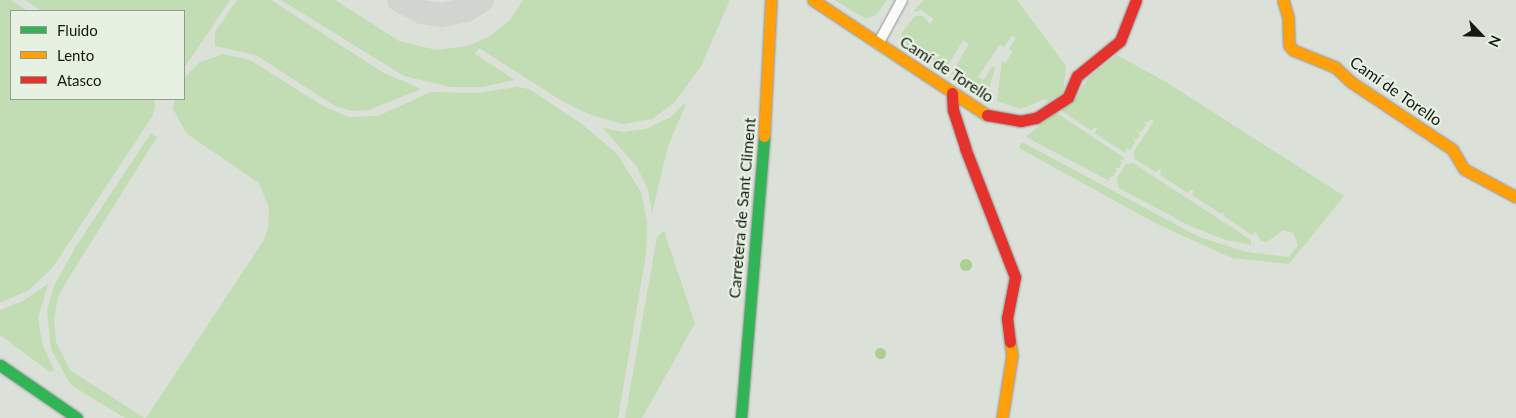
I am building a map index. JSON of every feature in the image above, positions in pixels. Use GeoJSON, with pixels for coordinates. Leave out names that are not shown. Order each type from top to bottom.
{"type":"FeatureCollection","features":[{"type":"Feature","properties":{"kind":"street","name":"Carretera de Sant Climent"},"geometry":{"type":"LineString","coordinates":[[741,418],[768,86],[770,0]]}},
{"type":"Feature","properties":{"kind":"street","name":"Camí de Torello"},"geometry":{"type":"LineString","coordinates":[[813,0],[993,118],[1020,122],[1036,118],[1066,99],[1077,76],[1120,41],[1136,0]]}},
{"type":"Feature","properties":{"kind":"street"},"geometry":{"type":"LineString","coordinates":[[878,44],[902,0]]}},
{"type":"Feature","properties":{"kind":"street","name":"Camí de Torello"},"geometry":{"type":"LineString","coordinates":[[1283,0],[1288,18],[1289,45],[1294,50],[1335,67],[1351,82],[1452,149],[1464,168],[1516,197]]}},
{"type":"Feature","properties":{"kind":"street"},"geometry":{"type":"LineString","coordinates":[[952,92],[953,110],[965,148],[1015,277],[1007,318],[1012,355],[1002,418]]}},
{"type":"Feature","properties":{"kind":"street"},"geometry":{"type":"LineString","coordinates":[[0,365],[77,418]]}},
{"type":"Feature","properties":{"kind":"shaded area"},"geometry":{"type":"Polygon","coordinates":[[[0,0],[11,0],[26,10],[10,10],[10,100],[154,100],[155,106],[153,115],[53,267],[29,290],[0,303],[0,0]]]}},
{"type":"Feature","properties":{"kind":"shaded area"},"geometry":{"type":"Polygon","coordinates":[[[25,0],[230,0],[185,67],[185,10],[40,10],[25,0]]]}},
{"type":"Feature","properties":{"kind":"shaded area"},"geometry":{"type":"Polygon","coordinates":[[[237,0],[271,0],[382,72],[421,89],[369,110],[352,111],[335,106],[256,55],[215,46],[215,32],[237,0]]]}},
{"type":"Feature","properties":{"kind":"shaded area"},"geometry":{"type":"Polygon","coordinates":[[[281,0],[335,0],[399,41],[436,50],[468,46],[490,36],[510,20],[523,0],[730,0],[701,66],[675,102],[652,119],[623,124],[591,115],[562,101],[479,48],[475,54],[515,80],[482,87],[450,87],[404,76],[281,0]]]}},
{"type":"Feature","properties":{"kind":"shaded area"},"geometry":{"type":"Polygon","coordinates":[[[835,0],[887,0],[876,15],[866,19],[835,0]]]}},
{"type":"Feature","properties":{"kind":"shaded area"},"geometry":{"type":"Polygon","coordinates":[[[924,0],[1017,0],[1066,66],[1063,93],[1047,102],[1044,99],[1021,109],[997,101],[1002,61],[1005,63],[1013,52],[1009,49],[1016,38],[1012,35],[1004,47],[1000,44],[978,77],[984,80],[992,66],[995,68],[987,95],[951,74],[969,44],[963,40],[946,69],[907,46],[901,34],[915,16],[923,16],[930,24],[934,19],[921,10],[913,12],[924,0]]]}},
{"type":"Feature","properties":{"kind":"shaded area"},"geometry":{"type":"Polygon","coordinates":[[[224,54],[250,60],[323,106],[349,117],[378,116],[431,92],[477,93],[517,87],[529,89],[582,124],[617,154],[641,192],[647,222],[646,254],[618,418],[146,418],[264,240],[268,228],[269,208],[259,183],[187,134],[173,109],[175,100],[185,100],[185,78],[200,62],[224,54]]]}},
{"type":"Feature","properties":{"kind":"shaded area"},"geometry":{"type":"Polygon","coordinates":[[[1117,55],[1166,82],[1344,196],[1289,264],[1232,258],[1157,224],[1019,148],[1022,142],[1199,237],[1246,252],[1289,257],[1298,245],[1293,233],[1283,230],[1267,242],[1261,241],[1256,232],[1252,235],[1224,216],[1223,211],[1221,214],[1192,195],[1194,191],[1190,190],[1188,193],[1160,175],[1161,171],[1159,169],[1156,172],[1135,159],[1133,153],[1154,121],[1151,119],[1147,123],[1143,121],[1146,125],[1141,132],[1137,130],[1140,135],[1136,140],[1132,138],[1135,142],[1130,150],[1126,148],[1126,153],[1094,133],[1097,129],[1094,127],[1092,131],[1063,112],[1063,107],[1075,99],[1089,77],[1117,55]]]}},
{"type":"Feature","properties":{"kind":"shaded area"},"geometry":{"type":"Polygon","coordinates":[[[684,103],[686,104],[668,146],[652,213],[648,190],[637,167],[603,128],[623,132],[646,129],[671,117],[684,103]]]}},
{"type":"Feature","properties":{"kind":"shaded area"},"geometry":{"type":"Polygon","coordinates":[[[1055,112],[1123,157],[1124,160],[1119,160],[1122,162],[1119,168],[1114,168],[1117,170],[1113,176],[1108,178],[1110,181],[1026,137],[1055,112]]]}},
{"type":"Feature","properties":{"kind":"shaded area"},"geometry":{"type":"Polygon","coordinates":[[[151,133],[157,137],[68,279],[58,297],[54,319],[56,342],[70,370],[144,418],[125,418],[71,385],[51,349],[47,311],[54,286],[75,248],[151,133]]]}},
{"type":"Feature","properties":{"kind":"shaded area"},"geometry":{"type":"Polygon","coordinates":[[[1133,163],[1251,240],[1251,245],[1226,240],[1190,226],[1119,188],[1117,178],[1126,164],[1133,163]]]}},
{"type":"Feature","properties":{"kind":"shaded area"},"geometry":{"type":"Polygon","coordinates":[[[664,231],[695,323],[642,418],[625,418],[657,237],[664,231]]]}},
{"type":"Feature","properties":{"kind":"shaded area"},"geometry":{"type":"Polygon","coordinates":[[[964,259],[968,259],[972,265],[968,271],[964,271],[960,267],[960,263],[964,259]]]}},
{"type":"Feature","properties":{"kind":"shaded area"},"geometry":{"type":"Polygon","coordinates":[[[48,284],[38,318],[42,343],[54,370],[50,372],[0,335],[0,310],[23,301],[48,284]]]}},
{"type":"Feature","properties":{"kind":"shaded area"},"geometry":{"type":"Polygon","coordinates":[[[880,347],[886,353],[880,359],[874,353],[880,347]]]}},
{"type":"Feature","properties":{"kind":"taxiway"},"geometry":{"type":"LineString","coordinates":[[399,0],[422,12],[442,15],[466,10],[482,0]]}},
{"type":"Feature","properties":{"kind":"traffic: fast"},"geometry":{"type":"LineString","coordinates":[[741,418],[764,136]]}},
{"type":"Feature","properties":{"kind":"traffic: fast"},"geometry":{"type":"LineString","coordinates":[[0,365],[77,418]]}},
{"type":"Feature","properties":{"kind":"traffic: slow"},"geometry":{"type":"LineString","coordinates":[[764,136],[771,0]]}},
{"type":"Feature","properties":{"kind":"traffic: slow"},"geometry":{"type":"LineString","coordinates":[[813,0],[987,115]]}},
{"type":"Feature","properties":{"kind":"traffic: slow"},"geometry":{"type":"LineString","coordinates":[[1283,0],[1288,18],[1289,45],[1293,50],[1335,67],[1351,82],[1452,149],[1464,169],[1516,197]]}},
{"type":"Feature","properties":{"kind":"traffic: slow"},"geometry":{"type":"LineString","coordinates":[[1002,418],[1012,355],[1010,342]]}},
{"type":"Feature","properties":{"kind":"traffic: jam"},"geometry":{"type":"LineString","coordinates":[[987,115],[1020,121],[1036,118],[1068,97],[1077,76],[1120,41],[1136,0]]}},
{"type":"Feature","properties":{"kind":"traffic: jam"},"geometry":{"type":"LineString","coordinates":[[952,93],[953,110],[965,148],[1015,277],[1007,318],[1010,342]]}}]}
